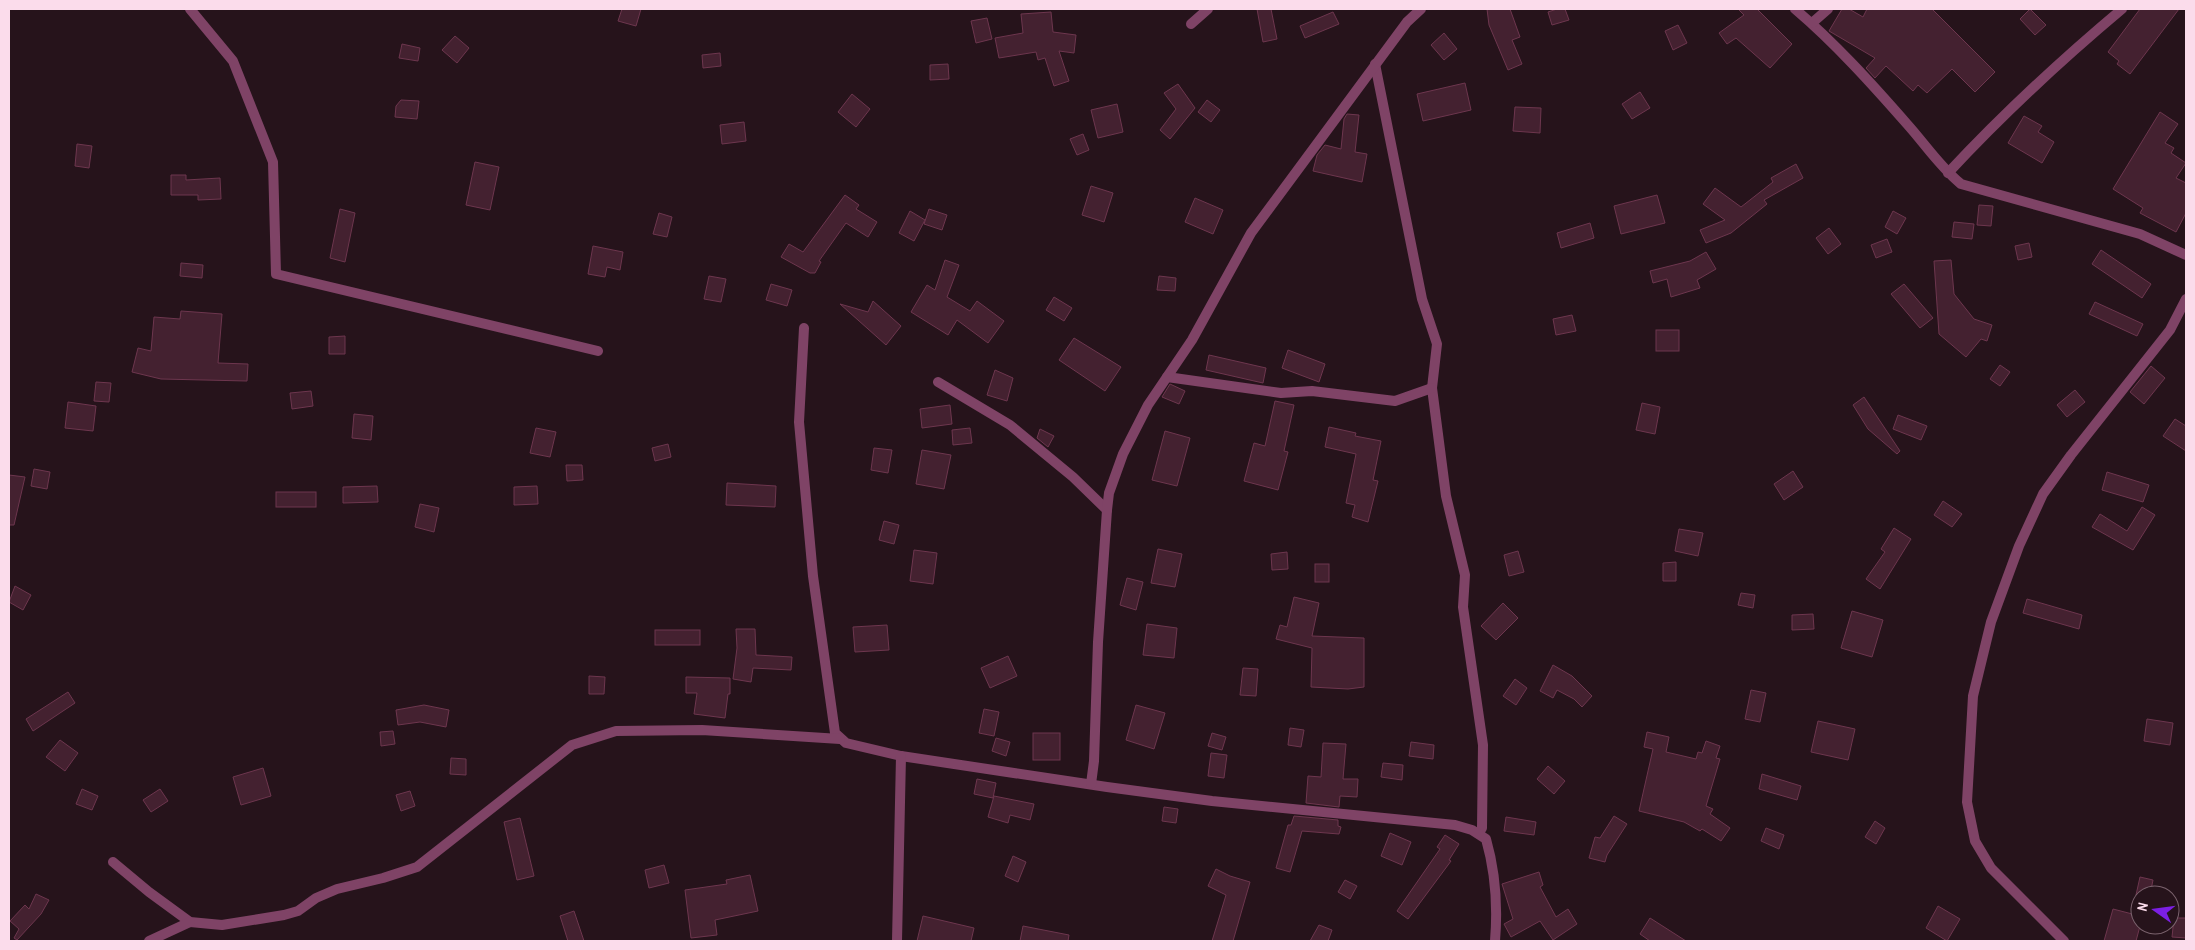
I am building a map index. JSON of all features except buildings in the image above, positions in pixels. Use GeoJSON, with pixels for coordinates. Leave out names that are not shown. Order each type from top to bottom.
{"type":"FeatureCollection","features":[{"type":"Feature","properties":{"kind":"street"},"geometry":{"type":"LineString","coordinates":[[190,9],[233,60],[273,162],[276,274],[598,351]]}},
{"type":"Feature","properties":{"kind":"street"},"geometry":{"type":"LineString","coordinates":[[1191,24],[1208,9]]}},
{"type":"Feature","properties":{"kind":"street"},"geometry":{"type":"LineString","coordinates":[[1090,784],[1094,761],[1098,642],[1106,510],[1123,454],[1148,405],[1192,340],[1251,233],[1406,22],[1421,9]]}},
{"type":"Feature","properties":{"kind":"street"},"geometry":{"type":"LineString","coordinates":[[1794,9],[1812,23],[1902,118],[1948,173],[1961,184],[2140,234],[2186,255]]}},
{"type":"Feature","properties":{"kind":"street"},"geometry":{"type":"LineString","coordinates":[[1812,23],[1828,9]]}},
{"type":"Feature","properties":{"kind":"street"},"geometry":{"type":"LineString","coordinates":[[1948,173],[2000,118],[2063,57],[2122,9]]}},
{"type":"Feature","properties":{"kind":"street"},"geometry":{"type":"LineString","coordinates":[[1375,64],[1422,299],[1437,344],[1432,388],[1446,496],[1465,575],[1463,608],[1483,745],[1482,828],[1480,833]]}},
{"type":"Feature","properties":{"kind":"street"},"geometry":{"type":"LineString","coordinates":[[2064,941],[1991,868],[1975,841],[1967,802],[1973,696],[1991,622],[2018,546],[2043,494],[2071,455],[2170,330],[2186,299]]}},
{"type":"Feature","properties":{"kind":"street"},"geometry":{"type":"LineString","coordinates":[[804,328],[799,422],[814,586],[835,733],[840,739],[846,743],[901,756],[1090,784],[1212,801],[1455,825],[1480,833],[1486,839],[1493,862],[1498,908],[1495,941]]}},
{"type":"Feature","properties":{"kind":"street"},"geometry":{"type":"LineString","coordinates":[[1167,377],[1281,393],[1312,391],[1395,401],[1432,388]]}},
{"type":"Feature","properties":{"kind":"street"},"geometry":{"type":"LineString","coordinates":[[938,382],[1010,425],[1073,477],[1106,510]]}},
{"type":"Feature","properties":{"kind":"street"},"geometry":{"type":"LineString","coordinates":[[149,941],[190,922],[222,924],[298,911],[316,898],[337,889],[383,878],[417,866],[572,745],[616,731],[702,730],[840,739]]}},
{"type":"Feature","properties":{"kind":"street"},"geometry":{"type":"LineString","coordinates":[[897,941],[901,756]]}},
{"type":"Feature","properties":{"kind":"street"},"geometry":{"type":"LineString","coordinates":[[113,862],[149,892],[190,922]]}}]}
